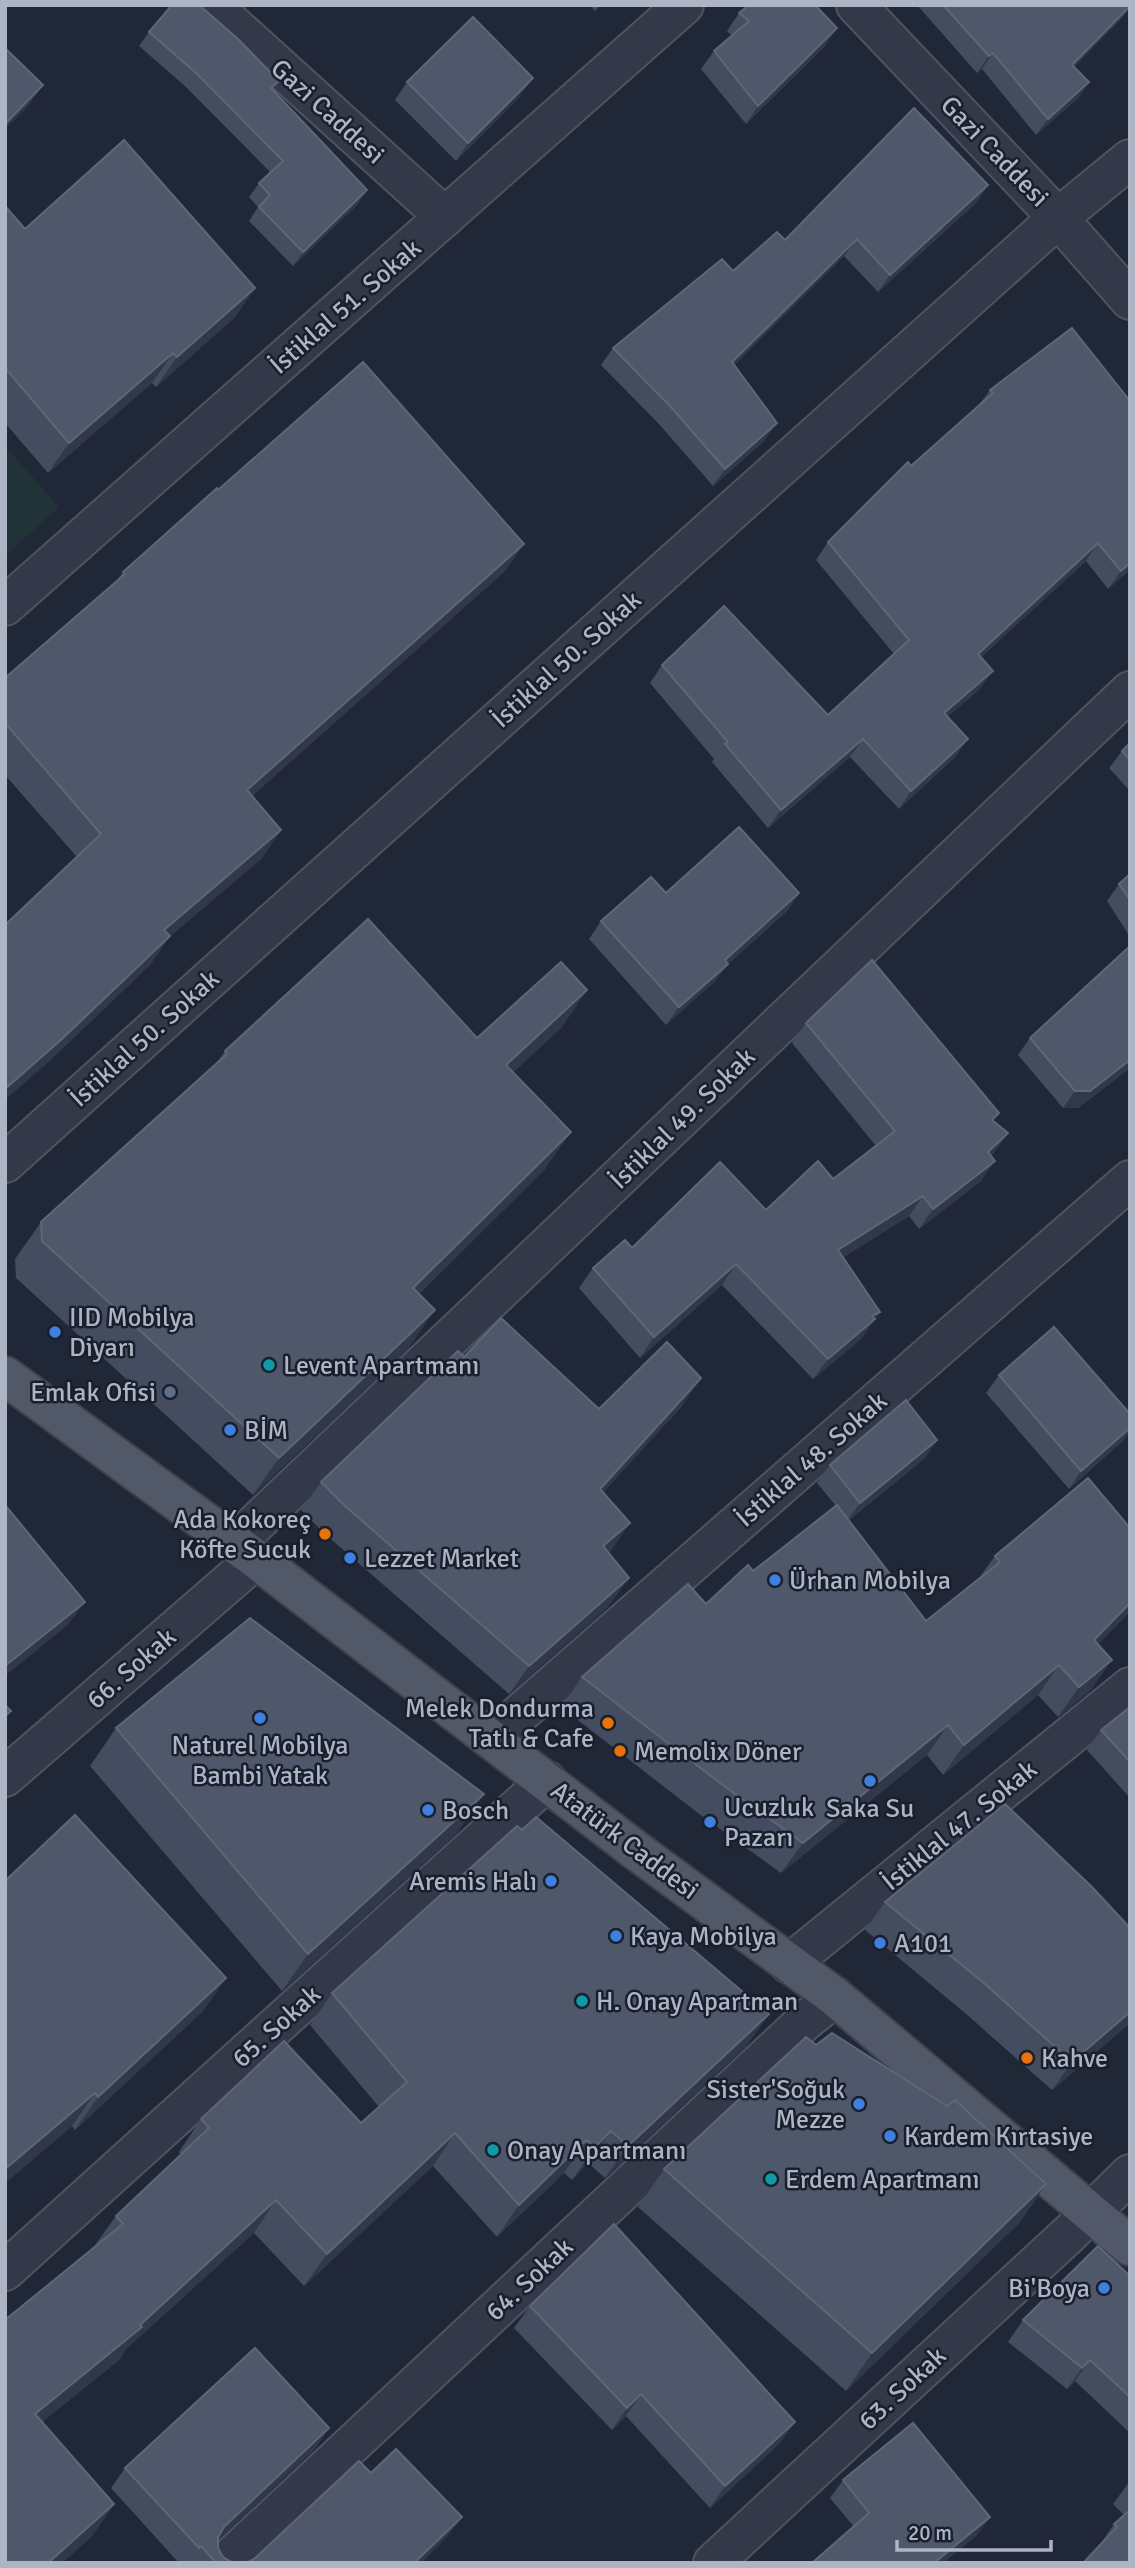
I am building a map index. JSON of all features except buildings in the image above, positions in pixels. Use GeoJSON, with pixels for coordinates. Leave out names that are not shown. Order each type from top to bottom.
{"type":"FeatureCollection","features":[{"type":"Feature","properties":{"kind":"main road","name":"Atatürk Caddesi"},"geometry":{"type":"LineString","coordinates":[[5,1376],[245,1552],[835,1997],[1130,2246]]}},
{"type":"Feature","properties":{"kind":"street","name":"Gazi Caddesi"},"geometry":{"type":"LineString","coordinates":[[211,5],[445,217]]}},
{"type":"Feature","properties":{"kind":"street","name":"İstiklal 51. Sokak"},"geometry":{"type":"LineString","coordinates":[[5,606],[684,5]]}},
{"type":"Feature","properties":{"kind":"street","name":"Gazi Caddesi"},"geometry":{"type":"LineString","coordinates":[[856,5],[1058,218],[1130,300]]}},
{"type":"Feature","properties":{"kind":"street","name":"İstiklal 50. Sokak"},"geometry":{"type":"LineString","coordinates":[[5,1163],[1058,218],[1130,159]]}},
{"type":"Feature","properties":{"kind":"street","name":"İstiklal 49. Sokak"},"geometry":{"type":"LineString","coordinates":[[245,1552],[1130,691]]}},
{"type":"Feature","properties":{"kind":"street","name":"İstiklal 48. Sokak"},"geometry":{"type":"LineString","coordinates":[[492,1738],[1130,1180]]}},
{"type":"Feature","properties":{"kind":"street","name":"66. Sokak"},"geometry":{"type":"LineString","coordinates":[[5,1777],[245,1552]]}},
{"type":"Feature","properties":{"kind":"street","name":"İstiklal 47. Sokak"},"geometry":{"type":"LineString","coordinates":[[789,1964],[1130,1687]]}},
{"type":"Feature","properties":{"kind":"street","name":"65. Sokak"},"geometry":{"type":"LineString","coordinates":[[5,2271],[547,1781]]}},
{"type":"Feature","properties":{"kind":"street","name":"64. Sokak"},"geometry":{"type":"LineString","coordinates":[[225,2563],[795,2031],[835,1997]]}},
{"type":"Feature","properties":{"kind":"street","name":"63. Sokak"},"geometry":{"type":"LineString","coordinates":[[713,2563],[1130,2174]]}},
{"type":"Feature","properties":{"kind":"shaded area"},"geometry":{"type":"Polygon","coordinates":[[[5,446],[59,507],[5,556],[5,446]]]}},
{"type":"Feature","properties":{"kind":"place","name":"IID Mobilya Diyarı"},"geometry":{"type":"Point","coordinates":[55,1332]}},
{"type":"Feature","properties":{"kind":"place","name":"Levent Apartmanı"},"geometry":{"type":"Point","coordinates":[269,1365]}},
{"type":"Feature","properties":{"kind":"place","name":"Emlak Ofisi"},"geometry":{"type":"Point","coordinates":[170,1392]}},
{"type":"Feature","properties":{"kind":"place","name":"BİM"},"geometry":{"type":"Point","coordinates":[230,1430]}},
{"type":"Feature","properties":{"kind":"place","name":"Ada Kokoreç Köfte Sucuk"},"geometry":{"type":"Point","coordinates":[325,1534]}},
{"type":"Feature","properties":{"kind":"place","name":"Lezzet Market"},"geometry":{"type":"Point","coordinates":[350,1558]}},
{"type":"Feature","properties":{"kind":"place","name":"Ürhan Mobilya"},"geometry":{"type":"Point","coordinates":[775,1580]}},
{"type":"Feature","properties":{"kind":"place","name":"Naturel Mobilya Bambi Yatak"},"geometry":{"type":"Point","coordinates":[260,1718]}},
{"type":"Feature","properties":{"kind":"place","name":"Melek Dondurma Tatlı & Cafe"},"geometry":{"type":"Point","coordinates":[608,1723]}},
{"type":"Feature","properties":{"kind":"place","name":"Memolix Döner"},"geometry":{"type":"Point","coordinates":[620,1751]}},
{"type":"Feature","properties":{"kind":"place","name":"Saka Su"},"geometry":{"type":"Point","coordinates":[870,1781]}},
{"type":"Feature","properties":{"kind":"place","name":"Bosch"},"geometry":{"type":"Point","coordinates":[428,1810]}},
{"type":"Feature","properties":{"kind":"place","name":"Ucuzluk Pazarı"},"geometry":{"type":"Point","coordinates":[710,1822]}},
{"type":"Feature","properties":{"kind":"place","name":"Aremis Halı"},"geometry":{"type":"Point","coordinates":[551,1881]}},
{"type":"Feature","properties":{"kind":"place","name":"Kaya Mobilya"},"geometry":{"type":"Point","coordinates":[616,1936]}},
{"type":"Feature","properties":{"kind":"place","name":"A101"},"geometry":{"type":"Point","coordinates":[880,1943]}},
{"type":"Feature","properties":{"kind":"place","name":"H. Onay Apartman"},"geometry":{"type":"Point","coordinates":[582,2001]}},
{"type":"Feature","properties":{"kind":"place","name":"Kahve"},"geometry":{"type":"Point","coordinates":[1027,2058]}},
{"type":"Feature","properties":{"kind":"place","name":"Sister'Soğuk Mezze"},"geometry":{"type":"Point","coordinates":[859,2104]}},
{"type":"Feature","properties":{"kind":"place","name":"Kardem Kırtasiye"},"geometry":{"type":"Point","coordinates":[890,2136]}},
{"type":"Feature","properties":{"kind":"place","name":"Onay Apartmanı"},"geometry":{"type":"Point","coordinates":[493,2150]}},
{"type":"Feature","properties":{"kind":"place","name":"Erdem Apartmanı"},"geometry":{"type":"Point","coordinates":[771,2179]}},
{"type":"Feature","properties":{"kind":"place","name":"Bi'Boya"},"geometry":{"type":"Point","coordinates":[1104,2288]}}]}
